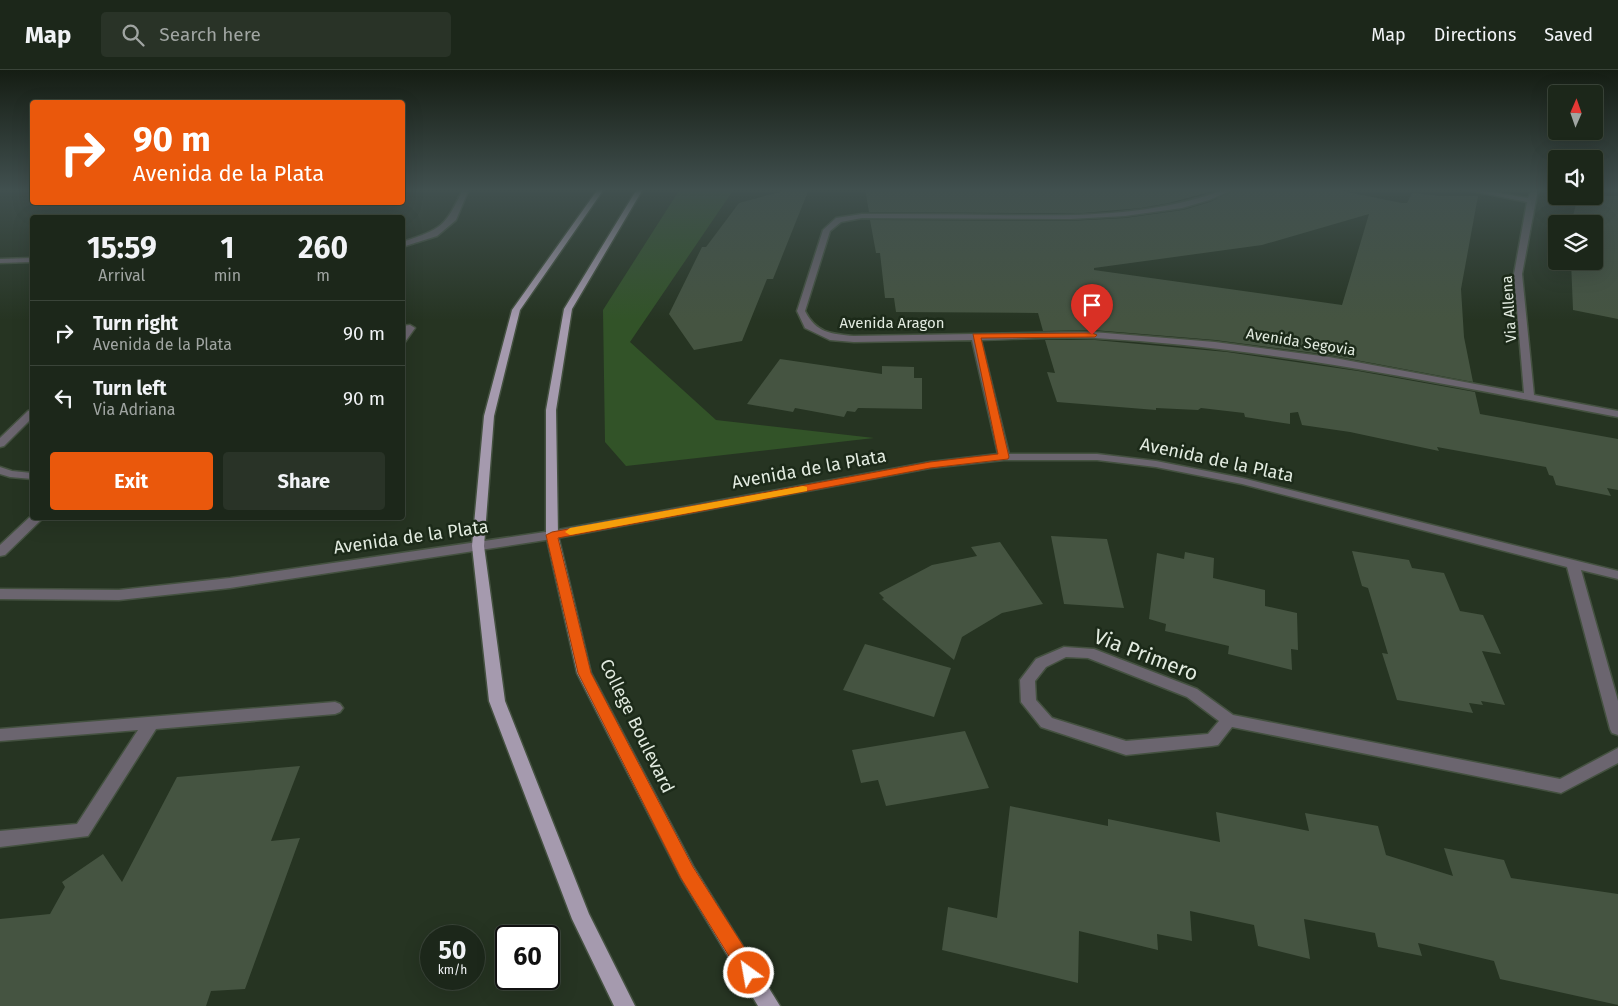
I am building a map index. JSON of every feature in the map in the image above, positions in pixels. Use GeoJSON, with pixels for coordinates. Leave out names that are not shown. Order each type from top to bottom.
{"type":"FeatureCollection","features":[{"type":"Feature","properties":{"kind":"main road"},"geometry":{"type":"LineString","coordinates":[[570,233],[516,310],[488,416],[478,546],[496,701],[581,919],[625,1006]]}},
{"type":"Feature","properties":{"kind":"main road","name":"College Boulevard"},"geometry":{"type":"LineString","coordinates":[[614,233],[568,309],[551,410],[552,535],[584,673],[687,872],[770,1006]]}},
{"type":"Feature","properties":{"kind":"street"},"geometry":{"type":"LineString","coordinates":[[405,244],[436,233]]}},
{"type":"Feature","properties":{"kind":"street","name":"Avenida Aragon"},"geometry":{"type":"LineString","coordinates":[[826,233],[800,311],[808,326],[830,336],[854,339],[976,336]]}},
{"type":"Feature","properties":{"kind":"street","name":"Via Allena"},"geometry":{"type":"LineString","coordinates":[[1525,233],[1518,274],[1529,398]]}},
{"type":"Feature","properties":{"kind":"street"},"geometry":{"type":"LineString","coordinates":[[0,261],[30,260]]}},
{"type":"Feature","properties":{"kind":"street"},"geometry":{"type":"LineString","coordinates":[[405,329],[410,328],[405,336]]}},
{"type":"Feature","properties":{"kind":"street","name":"Avenida Segovia"},"geometry":{"type":"LineString","coordinates":[[976,336],[1092,335],[1215,345],[1329,360],[1618,414]]}},
{"type":"Feature","properties":{"kind":"street"},"geometry":{"type":"LineString","coordinates":[[976,336],[1004,457]]}},
{"type":"Feature","properties":{"kind":"street"},"geometry":{"type":"LineString","coordinates":[[0,444],[30,415]]}},
{"type":"Feature","properties":{"kind":"street","name":"Avenida de la Plata"},"geometry":{"type":"LineString","coordinates":[[0,594],[119,594],[230,583],[552,535],[930,465],[1004,457],[1096,457],[1156,464],[1242,482],[1618,576]]}},
{"type":"Feature","properties":{"kind":"street"},"geometry":{"type":"LineString","coordinates":[[0,470],[10,474],[30,476]]}},
{"type":"Feature","properties":{"kind":"street"},"geometry":{"type":"LineString","coordinates":[[0,552],[35,520]]}},
{"type":"Feature","properties":{"kind":"street"},"geometry":{"type":"LineString","coordinates":[[1573,564],[1618,729]]}},
{"type":"Feature","properties":{"kind":"street","name":"Via Primero"},"geometry":{"type":"LineString","coordinates":[[1229,720],[1212,740],[1126,748],[1047,723],[1028,702],[1027,680],[1041,663],[1064,652],[1089,653],[1192,693],[1229,720],[1561,786],[1618,756]]}},
{"type":"Feature","properties":{"kind":"street"},"geometry":{"type":"LineString","coordinates":[[0,735],[335,708]]}},
{"type":"Feature","properties":{"kind":"street"},"geometry":{"type":"LineString","coordinates":[[0,839],[82,831],[151,723]]}},
{"type":"Feature","properties":{"kind":"green space"},"geometry":{"type":"Polygon","coordinates":[[[652,233],[704,233],[630,342],[716,420],[874,438],[626,466],[605,442],[603,310],[652,233]]]}},
{"type":"Feature","properties":{"kind":"building"},"geometry":{"type":"Polygon","coordinates":[[[717,233],[792,233],[773,279],[767,279],[742,341],[694,350],[669,314],[702,247],[706,247],[717,233]]]}},
{"type":"Feature","properties":{"kind":"building"},"geometry":{"type":"Polygon","coordinates":[[[872,233],[1305,233],[1262,245],[1094,268],[1094,270],[1342,305],[1363,233],[1471,233],[1461,289],[1464,337],[1473,382],[1329,355],[1215,340],[1093,330],[1043,331],[1038,313],[896,312],[894,298],[885,298],[880,253],[876,253],[872,233]]]}},
{"type":"Feature","properties":{"kind":"building"},"geometry":{"type":"Polygon","coordinates":[[[1603,233],[1618,233],[1618,319],[1573,310],[1571,270],[1603,270],[1603,233]]]}},
{"type":"Feature","properties":{"kind":"building"},"geometry":{"type":"Polygon","coordinates":[[[1045,340],[1095,340],[1227,352],[1358,371],[1475,392],[1480,414],[1618,439],[1618,490],[1607,488],[1611,496],[1556,485],[1553,476],[1549,475],[1546,467],[1437,447],[1439,451],[1350,432],[1302,425],[1298,412],[1290,413],[1290,424],[1245,417],[1244,413],[1201,408],[1198,410],[1156,408],[1156,410],[1057,402],[1047,372],[1055,373],[1045,340]]]}},
{"type":"Feature","properties":{"kind":"building"},"geometry":{"type":"Polygon","coordinates":[[[780,359],[882,374],[882,366],[914,367],[914,378],[922,378],[922,409],[858,408],[855,412],[847,411],[844,417],[795,408],[793,412],[747,404],[780,359]]]}},
{"type":"Feature","properties":{"kind":"building"},"geometry":{"type":"Polygon","coordinates":[[[1051,536],[1107,539],[1124,608],[1064,604],[1051,536]]]}},
{"type":"Feature","properties":{"kind":"building"},"geometry":{"type":"Polygon","coordinates":[[[1000,542],[1043,604],[1002,613],[962,637],[954,660],[882,599],[884,598],[879,593],[932,565],[977,556],[971,547],[1000,542]]]}},
{"type":"Feature","properties":{"kind":"building"},"geometry":{"type":"Polygon","coordinates":[[[1352,551],[1409,560],[1412,568],[1444,573],[1460,611],[1483,615],[1501,654],[1482,651],[1505,705],[1481,701],[1483,705],[1469,703],[1473,713],[1397,700],[1382,653],[1388,654],[1368,588],[1362,586],[1352,551]]]}},
{"type":"Feature","properties":{"kind":"building"},"geometry":{"type":"Polygon","coordinates":[[[1185,552],[1214,558],[1213,578],[1265,590],[1265,606],[1297,613],[1298,650],[1291,649],[1292,670],[1228,654],[1229,646],[1165,631],[1166,624],[1149,619],[1157,553],[1184,559],[1185,552]]]}},
{"type":"Feature","properties":{"kind":"building"},"geometry":{"type":"Polygon","coordinates":[[[865,644],[951,668],[934,717],[843,690],[865,644]]]}},
{"type":"Feature","properties":{"kind":"building"},"geometry":{"type":"Polygon","coordinates":[[[965,731],[989,788],[886,806],[878,780],[861,783],[852,750],[965,731]]]}},
{"type":"Feature","properties":{"kind":"building"},"geometry":{"type":"Polygon","coordinates":[[[300,766],[271,841],[300,838],[245,989],[211,991],[206,1006],[0,1006],[0,919],[50,914],[65,887],[62,882],[103,854],[122,882],[177,777],[300,766]]]}},
{"type":"Feature","properties":{"kind":"building"},"geometry":{"type":"Polygon","coordinates":[[[1010,806],[1108,826],[1108,819],[1220,842],[1216,812],[1309,831],[1305,813],[1378,826],[1386,855],[1453,876],[1444,848],[1504,860],[1511,878],[1618,894],[1618,1005],[1500,979],[1494,961],[1418,943],[1422,956],[1378,947],[1375,933],[1304,919],[1310,959],[1258,946],[1254,925],[1190,911],[1192,941],[1157,934],[1158,950],[1079,931],[1078,983],[942,950],[948,907],[997,918],[1010,806]]]}},
{"type":"Feature","properties":{"kind":"slow traffic"},"geometry":{"type":"LineString","coordinates":[[570,532],[803,489]]}},
{"type":"Feature","properties":{"kind":"route"},"geometry":{"type":"LineString","coordinates":[[749,973],[687,872],[584,673],[552,535],[930,465],[1004,457],[976,336],[1092,335]]}}]}
